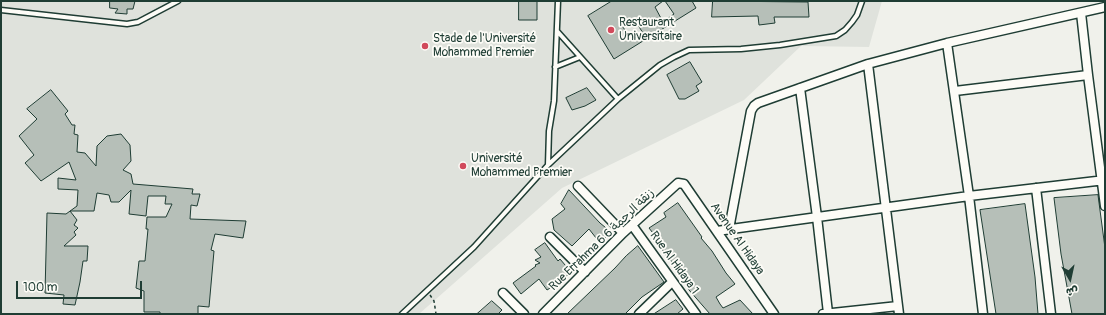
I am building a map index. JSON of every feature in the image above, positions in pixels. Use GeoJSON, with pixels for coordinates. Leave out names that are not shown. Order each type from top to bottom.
{"type":"FeatureCollection","features":[{"type":"Feature","properties":{"kind":"street"},"geometry":{"type":"LineString","coordinates":[[729,229],[752,108],[762,101],[868,64],[947,43],[1105,8]]}},
{"type":"Feature","properties":{"kind":"street"},"geometry":{"type":"LineString","coordinates":[[1081,13],[1103,180],[1105,206]]}},
{"type":"Feature","properties":{"kind":"street"},"geometry":{"type":"LineString","coordinates":[[947,43],[969,196],[982,314]]}},
{"type":"Feature","properties":{"kind":"street"},"geometry":{"type":"LineString","coordinates":[[800,88],[817,217],[825,314],[898,310],[868,64]]}},
{"type":"Feature","properties":{"kind":"street"},"geometry":{"type":"LineString","coordinates":[[955,91],[1088,75]]}},
{"type":"Feature","properties":{"kind":"street"},"geometry":{"type":"LineString","coordinates":[[717,230],[969,196],[1103,180]]}},
{"type":"Feature","properties":{"kind":"street","name":"Rue Errahma 6 6 زنقة الرحمة"},"geometry":{"type":"LineString","coordinates":[[543,314],[623,233],[678,183]]}},
{"type":"Feature","properties":{"kind":"street","name":"Avenue Al Hidaya"},"geometry":{"type":"LineString","coordinates":[[678,183],[684,184],[774,314]]}},
{"type":"Feature","properties":{"kind":"street"},"geometry":{"type":"LineString","coordinates":[[578,186],[623,233]]}},
{"type":"Feature","properties":{"kind":"street"},"geometry":{"type":"LineString","coordinates":[[1036,188],[1051,314]]}},
{"type":"Feature","properties":{"kind":"street","name":"Rue Al Hidaya 1"},"geometry":{"type":"LineString","coordinates":[[632,225],[696,314]]}},
{"type":"Feature","properties":{"kind":"street"},"geometry":{"type":"LineString","coordinates":[[550,237],[584,272]]}},
{"type":"Feature","properties":{"kind":"street"},"geometry":{"type":"LineString","coordinates":[[640,314],[672,282]]}},
{"type":"Feature","properties":{"kind":"street"},"geometry":{"type":"LineString","coordinates":[[503,293],[524,314]]}},
{"type":"Feature","properties":{"kind":"lane"},"geometry":{"type":"LineString","coordinates":[[1,10],[127,24],[138,22],[178,1]]}},
{"type":"Feature","properties":{"kind":"lane"},"geometry":{"type":"LineString","coordinates":[[548,165],[548,145],[554,102],[558,1]]}},
{"type":"Feature","properties":{"kind":"lane"},"geometry":{"type":"LineString","coordinates":[[402,314],[465,256],[548,165],[618,99],[660,65],[689,50],[741,49],[786,44],[840,34],[857,15],[862,1]]}},
{"type":"Feature","properties":{"kind":"lane"},"geometry":{"type":"LineString","coordinates":[[557,31],[618,99]]}},
{"type":"Feature","properties":{"kind":"lane"},"geometry":{"type":"LineString","coordinates":[[555,67],[580,57]]}},
{"type":"Feature","properties":{"kind":"path"},"geometry":{"type":"LineString","coordinates":[[429,295],[434,301],[436,314]]}},
{"type":"Feature","properties":{"kind":"shaded area"},"geometry":{"type":"Polygon","coordinates":[[[1,1],[882,1],[869,47],[801,46],[744,100],[562,188],[419,314],[1,314],[1,1]]]}},
{"type":"Feature","properties":{"kind":"building"},"geometry":{"type":"Polygon","coordinates":[[[110,1],[135,1],[133,9],[127,9],[127,14],[115,13],[118,9],[110,8],[110,1]]]}},
{"type":"Feature","properties":{"kind":"building"},"geometry":{"type":"Polygon","coordinates":[[[519,1],[537,1],[537,20],[519,20],[519,1]]]}},
{"type":"Feature","properties":{"kind":"building"},"geometry":{"type":"Polygon","coordinates":[[[612,1],[663,1],[655,7],[663,22],[674,14],[665,1],[692,1],[696,8],[614,59],[588,16],[612,1]],[[634,19],[623,27],[631,40],[643,33],[634,19]]]}},
{"type":"Feature","properties":{"kind":"building"},"geometry":{"type":"Polygon","coordinates":[[[713,1],[808,2],[809,17],[774,17],[775,23],[759,25],[758,16],[712,17],[713,1]]]}},
{"type":"Feature","properties":{"kind":"building"},"geometry":{"type":"Polygon","coordinates":[[[690,62],[702,82],[696,86],[699,91],[685,99],[679,99],[667,75],[690,62]]]}},
{"type":"Feature","properties":{"kind":"building"},"geometry":{"type":"Polygon","coordinates":[[[587,88],[596,100],[585,106],[572,110],[566,98],[587,88]]]}},
{"type":"Feature","properties":{"kind":"building"},"geometry":{"type":"Polygon","coordinates":[[[51,90],[68,111],[65,114],[72,125],[75,125],[74,134],[78,135],[77,152],[85,153],[96,166],[97,146],[107,136],[121,134],[130,145],[131,161],[123,170],[131,174],[133,184],[193,189],[192,194],[200,194],[197,206],[191,205],[190,219],[246,221],[243,238],[215,234],[211,250],[214,251],[209,307],[198,306],[198,314],[160,314],[160,312],[144,312],[144,291],[136,288],[139,261],[145,261],[148,229],[146,229],[147,217],[166,217],[172,204],[165,204],[166,196],[148,196],[146,216],[129,214],[131,190],[119,202],[111,202],[109,195],[97,193],[94,211],[70,211],[77,206],[78,190],[58,189],[58,178],[76,180],[69,162],[41,181],[25,163],[34,155],[19,136],[37,119],[27,109],[51,90]]]}},
{"type":"Feature","properties":{"kind":"building"},"geometry":{"type":"Polygon","coordinates":[[[569,190],[600,223],[611,232],[600,243],[589,229],[572,246],[554,230],[552,219],[565,209],[561,204],[569,190]]]}},
{"type":"Feature","properties":{"kind":"building"},"geometry":{"type":"Polygon","coordinates":[[[1098,195],[1105,248],[1105,314],[1072,314],[1061,254],[1054,198],[1098,195]]]}},
{"type":"Feature","properties":{"kind":"building"},"geometry":{"type":"Polygon","coordinates":[[[678,203],[702,237],[701,238],[735,284],[716,297],[720,304],[723,308],[740,300],[753,314],[710,314],[689,290],[674,264],[664,253],[659,241],[649,228],[666,217],[664,213],[678,203]]]}},
{"type":"Feature","properties":{"kind":"building"},"geometry":{"type":"Polygon","coordinates":[[[1025,204],[1035,277],[1038,314],[996,314],[980,210],[1025,204]]]}},
{"type":"Feature","properties":{"kind":"building"},"geometry":{"type":"Polygon","coordinates":[[[70,211],[77,220],[74,225],[78,228],[74,232],[76,235],[64,246],[88,246],[87,261],[83,261],[75,305],[63,304],[64,295],[45,293],[47,213],[66,214],[70,211]]]}},
{"type":"Feature","properties":{"kind":"building"},"geometry":{"type":"Polygon","coordinates":[[[545,243],[558,261],[560,259],[571,272],[560,282],[547,290],[539,279],[521,294],[513,283],[536,266],[535,265],[540,263],[535,260],[541,257],[535,250],[545,243]]]}},
{"type":"Feature","properties":{"kind":"building"},"geometry":{"type":"Polygon","coordinates":[[[638,246],[664,282],[642,297],[625,314],[567,314],[626,256],[638,246]]]}},
{"type":"Feature","properties":{"kind":"building"},"geometry":{"type":"Polygon","coordinates":[[[676,300],[683,309],[677,314],[654,314],[676,300]]]}},
{"type":"Feature","properties":{"kind":"building"},"geometry":{"type":"Polygon","coordinates":[[[492,301],[502,310],[498,314],[477,314],[492,301]]]}},
{"type":"Feature","properties":{"kind":"place","name":"Restaurant Universitaire"},"geometry":{"type":"Point","coordinates":[611,30]}},
{"type":"Feature","properties":{"kind":"place","name":"Stade de l'Université Mohammed Premier"},"geometry":{"type":"Point","coordinates":[425,46]}},
{"type":"Feature","properties":{"kind":"place","name":"Université Mohammed Premier"},"geometry":{"type":"Point","coordinates":[463,166]}}]}
